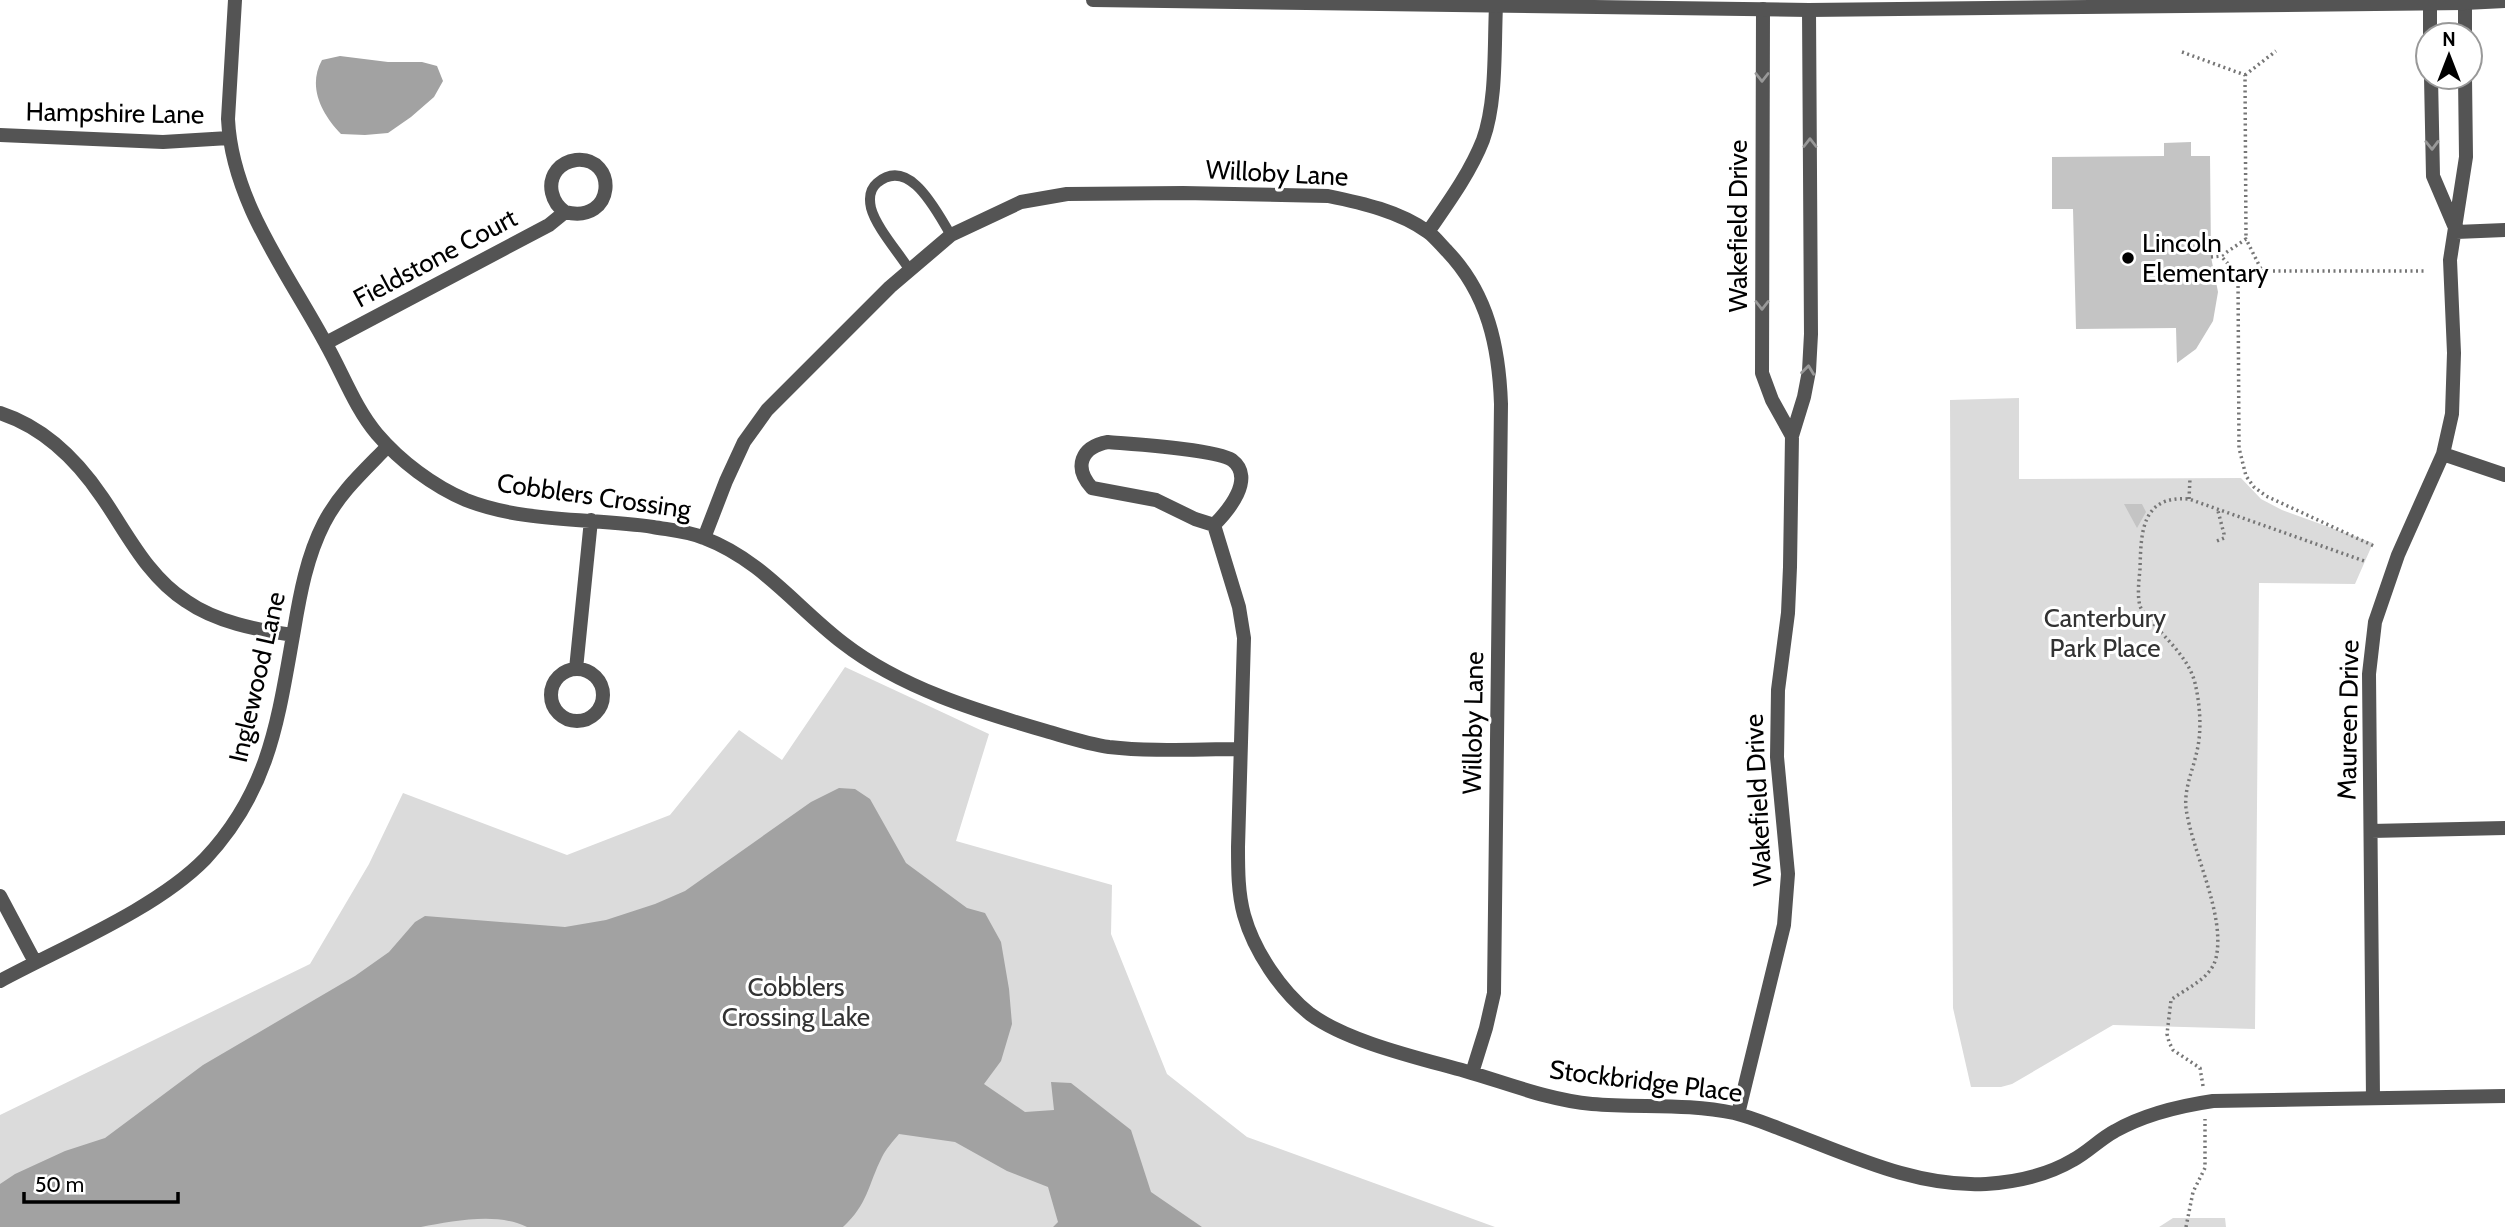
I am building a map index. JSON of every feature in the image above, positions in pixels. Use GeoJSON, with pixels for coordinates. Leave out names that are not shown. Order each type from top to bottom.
{"type":"FeatureCollection","features":[{"type":"Feature","properties":{"kind":"street","name":"Cobblers Crossing"},"geometry":{"type":"LineString","coordinates":[[235,0],[229,138],[254,213],[271,249],[375,432],[436,485],[466,500],[502,510],[680,531],[704,538],[763,571],[843,643],[871,661],[908,682],[1025,725],[1110,747],[1240,750]]}},
{"type":"Feature","properties":{"kind":"street"},"geometry":{"type":"LineString","coordinates":[[1093,0],[1809,10],[2505,1]]}},
{"type":"Feature","properties":{"kind":"street"},"geometry":{"type":"LineString","coordinates":[[2430,2],[2430,21]]}},
{"type":"Feature","properties":{"kind":"street"},"geometry":{"type":"LineString","coordinates":[[2465,2],[2465,21]]}},
{"type":"Feature","properties":{"kind":"street"},"geometry":{"type":"LineString","coordinates":[[1428,232],[1471,164],[1489,120],[1496,6]]}},
{"type":"Feature","properties":{"kind":"street","name":"Wakefield Drive"},"geometry":{"type":"LineString","coordinates":[[1763,9],[1762,373],[1772,400],[1792,436]]}},
{"type":"Feature","properties":{"kind":"street","name":"Wakefield Drive"},"geometry":{"type":"LineString","coordinates":[[1738,1114],[1784,925],[1787,899],[1788,874],[1779,784],[1777,725],[1790,567],[1792,436],[1807,384],[1811,334],[1809,10]]}},
{"type":"Feature","properties":{"kind":"street"},"geometry":{"type":"LineString","coordinates":[[2431,91],[2433,176],[2456,232],[2505,230]]}},
{"type":"Feature","properties":{"kind":"street","name":"Maureen Drive"},"geometry":{"type":"LineString","coordinates":[[2373,1098],[2369,674],[2375,622],[2398,555],[2443,454],[2452,414],[2454,353],[2451,260],[2466,157],[2465,91]]}},
{"type":"Feature","properties":{"kind":"street","name":"Hampshire Lane"},"geometry":{"type":"LineString","coordinates":[[0,135],[163,142],[229,138]]}},
{"type":"Feature","properties":{"kind":"street","name":"Willoby Lane"},"geometry":{"type":"LineString","coordinates":[[704,538],[744,442],[767,410],[909,269],[951,235],[1021,202],[1066,194],[1121,192],[1328,196],[1392,213],[1428,232],[1457,261],[1473,285],[1494,337],[1500,370],[1494,993],[1472,1073]]}},
{"type":"Feature","properties":{"kind":"street","name":"Fieldstone Court"},"geometry":{"type":"LineString","coordinates":[[326,344],[549,225],[565,212]]}},
{"type":"Feature","properties":{"kind":"street"},"geometry":{"type":"LineString","coordinates":[[0,413],[44,433],[63,452],[101,495],[137,551],[159,578],[186,601],[255,629],[293,635]]}},
{"type":"Feature","properties":{"kind":"street"},"geometry":{"type":"LineString","coordinates":[[1108,442],[1199,452],[1226,457],[1235,462],[1241,477],[1240,487],[1226,513],[1214,525],[1156,500],[1092,488],[1085,481],[1082,470],[1086,452],[1097,444],[1108,442]]}},
{"type":"Feature","properties":{"kind":"street","name":"Inglewood Lane"},"geometry":{"type":"LineString","coordinates":[[0,981],[162,894],[204,859],[237,819],[260,778],[273,741],[311,552],[323,525],[350,483],[388,446]]}},
{"type":"Feature","properties":{"kind":"street"},"geometry":{"type":"LineString","coordinates":[[2443,454],[2505,475]]}},
{"type":"Feature","properties":{"kind":"street"},"geometry":{"type":"LineString","coordinates":[[576,669],[591,520]]}},
{"type":"Feature","properties":{"kind":"street","name":"Stockbridge Place"},"geometry":{"type":"LineString","coordinates":[[1214,525],[1239,607],[1244,638],[1239,881],[1245,916],[1257,946],[1273,973],[1310,1014],[1329,1025],[1374,1044],[1545,1096],[1589,1104],[1673,1105],[1738,1114],[1897,1172],[1943,1181],[1982,1184],[2016,1181],[2058,1168],[2136,1121],[2191,1104],[2213,1101],[2505,1096]]}},
{"type":"Feature","properties":{"kind":"street"},"geometry":{"type":"LineString","coordinates":[[2371,831],[2505,828]]}},
{"type":"Feature","properties":{"kind":"street"},"geometry":{"type":"LineString","coordinates":[[0,896],[35,962]]}},
{"type":"Feature","properties":{"kind":"lane"},"geometry":{"type":"LineString","coordinates":[[909,269],[872,210],[871,194],[880,181],[903,176],[914,182],[951,235]]}},
{"type":"Feature","properties":{"kind":"path"},"geometry":{"type":"LineString","coordinates":[[2245,75],[2276,51]]}},
{"type":"Feature","properties":{"kind":"path"},"geometry":{"type":"LineString","coordinates":[[2182,52],[2245,75]]}},
{"type":"Feature","properties":{"kind":"path"},"geometry":{"type":"LineString","coordinates":[[2245,75],[2246,239],[2262,271]]}},
{"type":"Feature","properties":{"kind":"path"},"geometry":{"type":"LineString","coordinates":[[2211,257],[2221,256],[2246,239]]}},
{"type":"Feature","properties":{"kind":"path"},"geometry":{"type":"LineString","coordinates":[[2221,256],[2238,275],[2239,448],[2246,476],[2254,487],[2266,496],[2374,547]]}},
{"type":"Feature","properties":{"kind":"path"},"geometry":{"type":"LineString","coordinates":[[2238,275],[2262,271],[2424,271]]}},
{"type":"Feature","properties":{"kind":"path"},"geometry":{"type":"LineString","coordinates":[[2189,499],[2190,478]]}},
{"type":"Feature","properties":{"kind":"path"},"geometry":{"type":"LineString","coordinates":[[2203,1091],[2200,1068],[2173,1049],[2166,1034],[2171,1000],[2204,977],[2216,958],[2217,928],[2186,805],[2199,736],[2197,699],[2195,683],[2187,663],[2144,612],[2140,602],[2141,530],[2162,503],[2180,498],[2189,499],[2367,562]]}},
{"type":"Feature","properties":{"kind":"path"},"geometry":{"type":"LineString","coordinates":[[2217,541],[2224,538],[2218,511]]}},
{"type":"Feature","properties":{"kind":"path"},"geometry":{"type":"LineString","coordinates":[[2186,1227],[2193,1192],[2205,1168],[2204,1116]]}},
{"type":"Feature","properties":{"kind":"green space","name":"Canterbury Park Place"},"geometry":{"type":"Polygon","coordinates":[[[2019,398],[2019,479],[2241,478],[2261,499],[2282,510],[2373,543],[2355,584],[2259,583],[2255,1029],[2113,1025],[2012,1084],[2001,1087],[1971,1087],[1953,1008],[1950,400],[2019,398]]]}},
{"type":"Feature","properties":{"kind":"green space","name":"Cobblers Crossing Lake"},"geometry":{"type":"Polygon","coordinates":[[[845,667],[989,734],[956,841],[1112,885],[1111,934],[1167,1074],[1247,1137],[1495,1227],[0,1227],[0,1115],[310,964],[369,864],[403,793],[567,855],[670,815],[739,730],[782,760],[845,667]]]}},
{"type":"Feature","properties":{"kind":"green space"},"geometry":{"type":"Polygon","coordinates":[[[2173,1218],[2225,1218],[2226,1227],[2159,1227],[2173,1218]]]}},
{"type":"Feature","properties":{"kind":"shaded area"},"geometry":{"type":"Polygon","coordinates":[[[340,56],[388,62],[422,62],[437,66],[443,81],[434,97],[388,133],[341,134],[328,118],[316,90],[322,60],[340,56]]]}},
{"type":"Feature","properties":{"kind":"shaded area","name":"Cobblers Crossing Lake"},"geometry":{"type":"Polygon","coordinates":[[[839,788],[855,789],[870,799],[906,863],[967,908],[985,913],[1001,942],[1012,1024],[1001,1061],[984,1084],[1025,1112],[1054,1110],[1051,1082],[1071,1083],[1131,1130],[1151,1192],[1202,1227],[1053,1227],[1058,1222],[1048,1187],[1007,1171],[955,1142],[899,1134],[882,1157],[863,1202],[843,1227],[527,1227],[515,1222],[489,1219],[461,1220],[421,1227],[0,1227],[0,1184],[15,1174],[65,1151],[105,1138],[203,1065],[355,976],[389,952],[415,922],[425,916],[565,927],[606,920],[685,891],[811,802],[839,788]]]}},
{"type":"Feature","properties":{"kind":"building","name":"Lincoln Elementary"},"geometry":{"type":"Polygon","coordinates":[[[2191,142],[2191,156],[2210,156],[2211,257],[2218,292],[2213,321],[2196,349],[2177,363],[2176,328],[2076,329],[2073,209],[2052,209],[2052,157],[2164,156],[2164,143],[2191,142]]]}},
{"type":"Feature","properties":{"kind":"building"},"geometry":{"type":"Polygon","coordinates":[[[2124,504],[2142,504],[2146,512],[2137,528],[2124,504]]]}},
{"type":"Feature","properties":{"kind":"place","name":"Lincoln Elementary"},"geometry":{"type":"Point","coordinates":[2128,258]}}]}
